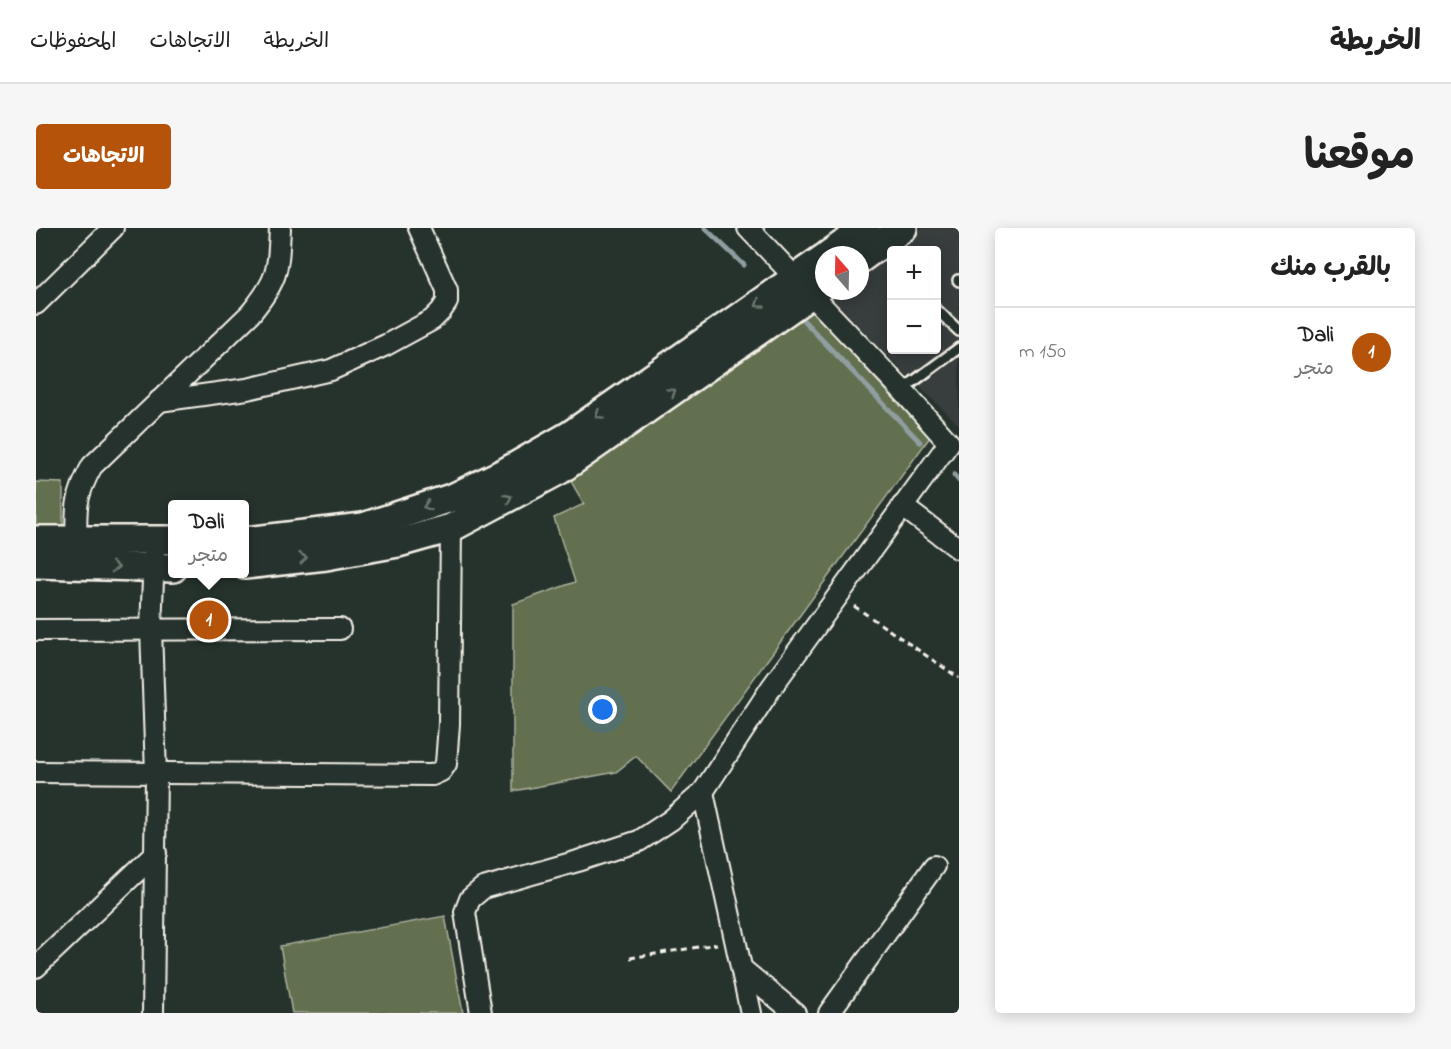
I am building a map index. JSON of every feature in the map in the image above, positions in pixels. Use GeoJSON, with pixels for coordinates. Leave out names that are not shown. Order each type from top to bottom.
{"type":"FeatureCollection","features":[{"type":"Feature","properties":{"kind":"street"},"geometry":{"type":"LineString","coordinates":[[36,304],[113,228]]}},
{"type":"Feature","properties":{"kind":"street"},"geometry":{"type":"LineString","coordinates":[[77,553],[76,509],[81,487],[92,466],[250,314],[269,290],[278,267],[280,228]]}},
{"type":"Feature","properties":{"kind":"street"},"geometry":{"type":"LineString","coordinates":[[159,401],[247,389],[331,370],[386,345],[432,320],[447,302],[447,290],[419,228]]}},
{"type":"Feature","properties":{"kind":"street"},"geometry":{"type":"LineString","coordinates":[[481,1013],[465,912],[470,899],[483,888],[578,861],[639,840],[671,820],[703,792],[771,688],[902,506],[954,443],[902,390],[810,286],[748,228]]}},
{"type":"Feature","properties":{"kind":"street"},"geometry":{"type":"LineString","coordinates":[[841,246],[866,228]]}},
{"type":"Feature","properties":{"kind":"street"},"geometry":{"type":"LineString","coordinates":[[869,253],[903,228]]}},
{"type":"Feature","properties":{"kind":"street"},"geometry":{"type":"LineString","coordinates":[[249,565],[327,556],[398,543],[452,528],[560,470],[810,286]]}},
{"type":"Feature","properties":{"kind":"street"},"geometry":{"type":"LineString","coordinates":[[249,541],[363,527],[454,497],[507,471],[570,435],[810,286]]}},
{"type":"Feature","properties":{"kind":"street"},"geometry":{"type":"LineString","coordinates":[[902,506],[959,549]]}},
{"type":"Feature","properties":{"kind":"street"},"geometry":{"type":"LineString","coordinates":[[36,772],[432,775],[441,771],[446,764],[449,724],[452,528]]}},
{"type":"Feature","properties":{"kind":"street"},"geometry":{"type":"LineString","coordinates":[[36,540],[77,553],[163,568]]}},
{"type":"Feature","properties":{"kind":"street"},"geometry":{"type":"LineString","coordinates":[[36,564],[77,553],[164,540],[163,568],[151,629],[156,774],[153,1013]]}},
{"type":"Feature","properties":{"kind":"street"},"geometry":{"type":"LineString","coordinates":[[36,630],[340,629]]}},
{"type":"Feature","properties":{"kind":"street"},"geometry":{"type":"LineString","coordinates":[[703,792],[751,1013]]}},
{"type":"Feature","properties":{"kind":"street"},"geometry":{"type":"LineString","coordinates":[[36,967],[156,854]]}},
{"type":"Feature","properties":{"kind":"street"},"geometry":{"type":"LineString","coordinates":[[829,1013],[934,866]]}},
{"type":"Feature","properties":{"kind":"street"},"geometry":{"type":"LineString","coordinates":[[742,969],[795,1013]]}},
{"type":"Feature","properties":{"kind":"lane"},"geometry":{"type":"LineString","coordinates":[[941,314],[959,331]]}},
{"type":"Feature","properties":{"kind":"lane"},"geometry":{"type":"LineString","coordinates":[[902,390],[959,348]]}},
{"type":"Feature","properties":{"kind":"path"},"geometry":{"type":"LineString","coordinates":[[838,595],[959,678]]}},
{"type":"Feature","properties":{"kind":"path"},"geometry":{"type":"LineString","coordinates":[[630,958],[736,941]]}},
{"type":"Feature","properties":{"kind":"shaded area"},"geometry":{"type":"Polygon","coordinates":[[[922,228],[959,228],[959,425],[830,300],[869,300],[869,268],[887,255],[887,354],[941,354],[941,246],[897,246],[922,228]]]}},
{"type":"Feature","properties":{"kind":"green space"},"geometry":{"type":"Polygon","coordinates":[[[811,310],[930,437],[671,792],[636,756],[616,772],[513,791],[513,604],[575,582],[554,518],[584,504],[569,478],[811,310]]]}},
{"type":"Feature","properties":{"kind":"green space"},"geometry":{"type":"Polygon","coordinates":[[[36,482],[63,483],[63,528],[36,527],[36,482]]]}},
{"type":"Feature","properties":{"kind":"green space"},"geometry":{"type":"Polygon","coordinates":[[[445,916],[463,1013],[292,1013],[280,946],[445,916]]]}},
{"type":"Feature","properties":{"kind":"waterway"},"geometry":{"type":"LineString","coordinates":[[705,228],[744,265]]}},
{"type":"Feature","properties":{"kind":"waterway"},"geometry":{"type":"LineString","coordinates":[[804,321],[920,442]]}},
{"type":"Feature","properties":{"kind":"waterway"},"geometry":{"type":"LineString","coordinates":[[954,475],[959,481]]}},
{"type":"Feature","properties":{"kind":"place","name":"Dali"},"geometry":{"type":"Point","coordinates":[209,620]}}]}
